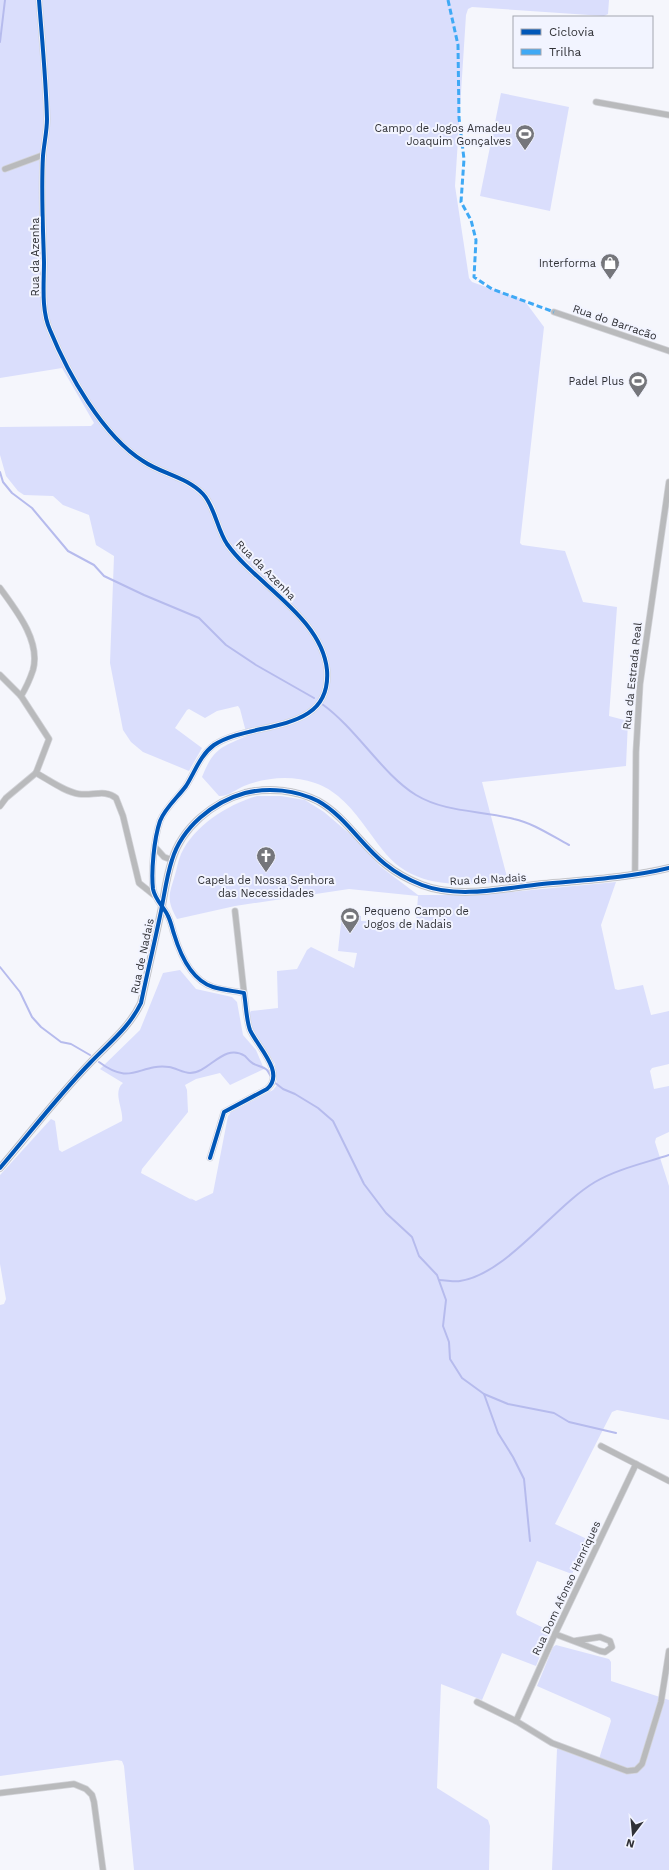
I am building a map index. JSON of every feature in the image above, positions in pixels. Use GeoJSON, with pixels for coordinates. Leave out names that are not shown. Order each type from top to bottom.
{"type":"FeatureCollection","features":[{"type":"Feature","properties":{"kind":"street","name":"Rua da Azenha"},"geometry":{"type":"LineString","coordinates":[[39,0],[47,121],[43,155],[44,301],[48,327],[86,398],[106,427],[120,444],[156,470],[186,481],[204,495],[227,543],[301,618],[320,646],[326,670],[324,692],[314,710],[300,719],[227,738],[215,744],[206,752],[186,785],[160,820],[152,875],[154,895]]}},
{"type":"Feature","properties":{"kind":"street"},"geometry":{"type":"LineString","coordinates":[[596,102],[669,115]]}},
{"type":"Feature","properties":{"kind":"street"},"geometry":{"type":"LineString","coordinates":[[5,169],[43,155]]}},
{"type":"Feature","properties":{"kind":"street","name":"Rua do Barracão"},"geometry":{"type":"LineString","coordinates":[[554,312],[669,351]]}},
{"type":"Feature","properties":{"kind":"street","name":"Rua da Estrada Real"},"geometry":{"type":"LineString","coordinates":[[635,874],[636,752],[640,684],[666,518],[669,482]]}},
{"type":"Feature","properties":{"kind":"street"},"geometry":{"type":"LineString","coordinates":[[0,588],[13,606],[27,631],[34,649],[34,669],[21,696]]}},
{"type":"Feature","properties":{"kind":"street"},"geometry":{"type":"LineString","coordinates":[[0,675],[21,696],[49,739],[36,773],[6,798],[0,806]]}},
{"type":"Feature","properties":{"kind":"street"},"geometry":{"type":"LineString","coordinates":[[36,773],[65,789],[79,794],[106,793],[116,798],[123,816],[139,883],[154,895],[170,919],[178,949],[192,972],[210,986],[244,993]]}},
{"type":"Feature","properties":{"kind":"street","name":"Rua de Nadais"},"geometry":{"type":"LineString","coordinates":[[0,1168],[90,1063],[124,1030],[134,1017],[141,1003],[172,860],[180,844],[191,828],[206,812],[235,796],[257,790],[280,790],[298,793],[317,801],[334,812],[384,864],[412,880],[434,889],[464,891],[655,872],[669,868]]}},
{"type":"Feature","properties":{"kind":"street"},"geometry":{"type":"LineString","coordinates":[[155,847],[164,857],[172,860]]}},
{"type":"Feature","properties":{"kind":"street","name":"Rua de Nadais"},"geometry":{"type":"LineString","coordinates":[[655,872],[669,874]]}},
{"type":"Feature","properties":{"kind":"street"},"geometry":{"type":"LineString","coordinates":[[210,1158],[224,1112],[267,1089],[272,1085],[274,1078],[265,1052],[250,1030],[244,993],[235,911]]}},
{"type":"Feature","properties":{"kind":"street"},"geometry":{"type":"LineString","coordinates":[[601,1446],[669,1481]]}},
{"type":"Feature","properties":{"kind":"street","name":"Rua Dom Afonso Henriques"},"geometry":{"type":"LineString","coordinates":[[516,1721],[555,1634],[636,1464]]}},
{"type":"Feature","properties":{"kind":"street"},"geometry":{"type":"LineString","coordinates":[[555,1634],[600,1651],[605,1652],[612,1647],[610,1641],[600,1637],[574,1641]]}},
{"type":"Feature","properties":{"kind":"street"},"geometry":{"type":"LineString","coordinates":[[477,1702],[516,1721],[552,1743],[627,1771],[636,1770],[642,1764],[661,1702],[669,1651]]}},
{"type":"Feature","properties":{"kind":"street"},"geometry":{"type":"LineString","coordinates":[[0,1793],[74,1784],[86,1789],[92,1795],[94,1802],[103,1870]]}},
{"type":"Feature","properties":{"kind":"shaded area"},"geometry":{"type":"Polygon","coordinates":[[[0,0],[609,0],[608,14],[604,16],[472,7],[468,9],[466,15],[455,186],[469,278],[472,282],[524,300],[544,327],[520,543],[522,545],[565,551],[583,602],[617,607],[609,716],[628,721],[626,766],[482,782],[507,877],[506,881],[478,884],[449,883],[421,878],[408,872],[396,864],[386,854],[347,804],[329,789],[306,780],[288,778],[271,779],[253,783],[229,794],[219,796],[202,777],[210,760],[219,750],[224,746],[247,736],[238,706],[217,711],[205,718],[189,709],[187,710],[175,728],[202,748],[189,771],[143,752],[131,742],[123,730],[110,663],[114,556],[96,545],[89,515],[63,505],[53,496],[24,495],[18,491],[6,476],[0,455],[0,427],[91,426],[94,423],[62,368],[0,378],[0,0]]]}},
{"type":"Feature","properties":{"kind":"shaded area","name":"Campo de Jogos Amadeu Joaquim Gonçalves"},"geometry":{"type":"Polygon","coordinates":[[[501,93],[569,107],[550,211],[480,196],[501,93]]]}},
{"type":"Feature","properties":{"kind":"shaded area"},"geometry":{"type":"Polygon","coordinates":[[[257,796],[281,796],[305,800],[324,812],[350,834],[381,867],[418,895],[478,895],[616,882],[601,925],[615,989],[618,990],[643,985],[651,1015],[669,1011],[669,1064],[652,1068],[650,1071],[654,1089],[669,1086],[669,1132],[656,1138],[655,1142],[669,1186],[669,1420],[617,1410],[612,1412],[555,1524],[587,1539],[588,1542],[572,1574],[537,1561],[516,1612],[517,1615],[550,1631],[536,1666],[502,1653],[482,1700],[441,1684],[437,1788],[488,1820],[490,1826],[489,1870],[134,1870],[124,1766],[122,1761],[117,1760],[0,1776],[0,1305],[4,1304],[6,1299],[0,1264],[0,1175],[51,1119],[55,1121],[59,1150],[62,1152],[122,1121],[118,1091],[123,1083],[100,1069],[140,1030],[163,973],[180,970],[196,989],[232,997],[237,1002],[243,1035],[256,1050],[264,1069],[230,1085],[220,1073],[196,1079],[185,1085],[187,1090],[188,1112],[142,1169],[141,1173],[192,1200],[190,1198],[196,1201],[213,1193],[228,1116],[231,1112],[273,1090],[277,1085],[275,1064],[252,1030],[249,1014],[251,1011],[278,1008],[277,971],[297,969],[307,950],[311,947],[354,968],[357,953],[338,951],[342,914],[361,916],[361,921],[416,923],[418,896],[349,889],[235,906],[177,919],[171,906],[170,892],[181,854],[187,844],[203,825],[223,811],[257,796]]]}},
{"type":"Feature","properties":{"kind":"shaded area"},"geometry":{"type":"Polygon","coordinates":[[[556,1645],[609,1659],[611,1662],[611,1681],[669,1700],[669,1870],[552,1870],[557,1749],[559,1748],[598,1762],[611,1721],[610,1718],[537,1686],[553,1647],[556,1645]]]}},
{"type":"Feature","properties":{"kind":"waterway"},"geometry":{"type":"LineString","coordinates":[[0,42],[5,0]]}},
{"type":"Feature","properties":{"kind":"waterway"},"geometry":{"type":"LineString","coordinates":[[0,472],[3,482],[12,493],[32,508],[68,551],[94,565],[104,576],[144,595],[199,618],[226,645],[256,665],[314,698]]}},
{"type":"Feature","properties":{"kind":"waterway"},"geometry":{"type":"LineString","coordinates":[[322,704],[347,726],[392,775],[416,795],[439,805],[502,816],[528,823],[569,845]]}},
{"type":"Feature","properties":{"kind":"waterway"},"geometry":{"type":"LineString","coordinates":[[0,967],[20,992],[32,1017],[41,1027],[61,1042],[71,1044],[90,1055]]}},
{"type":"Feature","properties":{"kind":"waterway"},"geometry":{"type":"LineString","coordinates":[[99,1062],[110,1069],[128,1074],[159,1067],[169,1067],[190,1073],[197,1072],[223,1055],[237,1053],[245,1056],[253,1063],[268,1071],[272,1078]]}},
{"type":"Feature","properties":{"kind":"waterway"},"geometry":{"type":"LineString","coordinates":[[274,1082],[283,1089],[295,1094],[318,1108],[333,1121],[364,1184],[386,1213],[412,1237],[419,1256],[437,1275],[446,1300],[443,1326],[449,1342],[450,1359],[462,1378],[484,1394],[508,1404],[554,1413],[569,1422],[616,1433]]}},
{"type":"Feature","properties":{"kind":"waterway"},"geometry":{"type":"LineString","coordinates":[[439,1280],[460,1281],[478,1276],[495,1266],[512,1253],[579,1193],[595,1182],[622,1170],[669,1155]]}},
{"type":"Feature","properties":{"kind":"waterway"},"geometry":{"type":"LineString","coordinates":[[484,1394],[498,1433],[513,1457],[524,1479],[530,1541]]}},
{"type":"Feature","properties":{"kind":"marked path"},"geometry":{"type":"LineString","coordinates":[[448,0],[458,45],[459,118],[464,159],[461,202],[471,220],[476,240],[474,277],[492,289],[554,312]]}},
{"type":"Feature","properties":{"kind":"cycle path"},"geometry":{"type":"LineString","coordinates":[[39,0],[47,119],[42,182],[44,305],[50,330],[66,366],[88,403],[114,436],[128,450],[143,461],[190,484],[203,494],[210,505],[227,544],[239,559],[301,617],[313,634],[322,651],[327,670],[325,691],[317,706],[303,716],[286,723],[230,737],[209,749],[201,759],[186,786],[162,816],[158,828],[152,873],[153,889],[156,897],[169,918],[176,942],[183,958],[198,979],[205,984],[244,993],[250,1030],[272,1068],[272,1083],[267,1089],[224,1112],[210,1158]]}},
{"type":"Feature","properties":{"kind":"cycle path"},"geometry":{"type":"LineString","coordinates":[[0,1168],[67,1088],[131,1020],[141,1003],[168,874],[177,848],[183,837],[200,818],[210,809],[233,797],[263,790],[292,792],[310,797],[328,807],[336,814],[368,848],[389,867],[412,881],[436,889],[466,892],[497,890],[622,876],[669,868]]}},
{"type":"Feature","properties":{"kind":"place","name":"Campo de Jogos Amadeu Joaquim Gonçalves"},"geometry":{"type":"Point","coordinates":[525,151]}},
{"type":"Feature","properties":{"kind":"place","name":"Interforma"},"geometry":{"type":"Point","coordinates":[610,280]}},
{"type":"Feature","properties":{"kind":"place","name":"Padel Plus"},"geometry":{"type":"Point","coordinates":[638,398]}},
{"type":"Feature","properties":{"kind":"place","name":"Capela de Nossa Senhora das Necessidades"},"geometry":{"type":"Point","coordinates":[266,873]}},
{"type":"Feature","properties":{"kind":"place","name":"Pequeno Campo de Jogos de Nadais"},"geometry":{"type":"Point","coordinates":[350,934]}}]}
